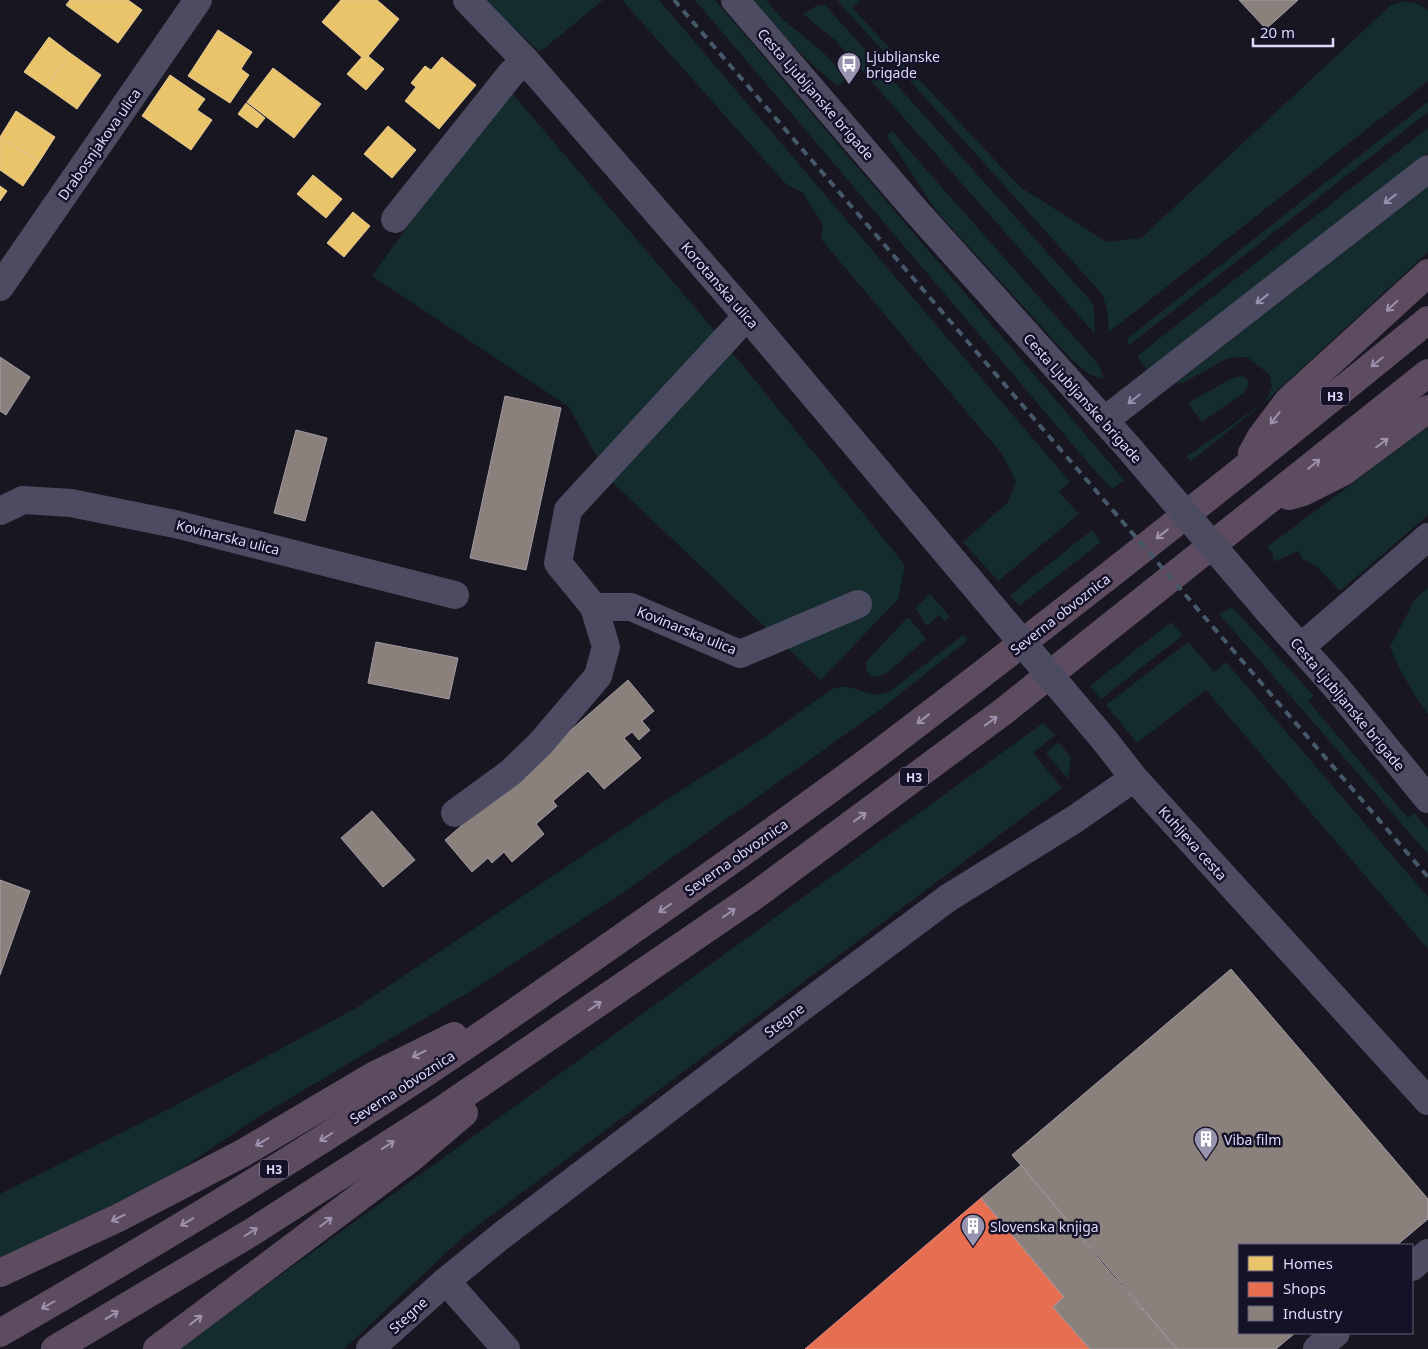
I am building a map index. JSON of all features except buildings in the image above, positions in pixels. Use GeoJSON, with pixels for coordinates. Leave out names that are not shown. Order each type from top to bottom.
{"type":"FeatureCollection","features":[{"type":"Feature","properties":{"kind":"highway"},"geometry":{"type":"LineString","coordinates":[[1242,472],[1261,437],[1288,402],[1428,273]]}},
{"type":"Feature","properties":{"kind":"highway","name":"Severna obvoznica"},"geometry":{"type":"LineString","coordinates":[[0,1333],[240,1191],[400,1090],[758,842],[894,742],[1066,610],[1242,472],[1428,320]]}},
{"type":"Feature","properties":{"kind":"highway","name":"H3"},"geometry":{"type":"LineString","coordinates":[[55,1349],[252,1232],[436,1114],[753,896],[1004,711],[1428,373]]}},
{"type":"Feature","properties":{"kind":"highway"},"geometry":{"type":"LineString","coordinates":[[1262,506],[1302,492],[1343,472],[1428,409]]}},
{"type":"Feature","properties":{"kind":"highway"},"geometry":{"type":"LineString","coordinates":[[0,1273],[118,1218],[243,1153],[373,1076],[541,994]]}},
{"type":"Feature","properties":{"kind":"highway"},"geometry":{"type":"LineString","coordinates":[[157,1349],[410,1159],[555,1033]]}},
{"type":"Feature","properties":{"kind":"street","name":"Drabosnjakova ulica"},"geometry":{"type":"LineString","coordinates":[[0,287],[198,0]]}},
{"type":"Feature","properties":{"kind":"street","name":"Korotanska ulica"},"geometry":{"type":"LineString","coordinates":[[467,0],[525,60],[747,316],[967,577]]}},
{"type":"Feature","properties":{"kind":"street","name":"Cesta Ljubljanske brigade"},"geometry":{"type":"LineString","coordinates":[[735,0],[916,211],[1058,371],[1105,420],[1269,612],[1302,647],[1428,799]]}},
{"type":"Feature","properties":{"kind":"street"},"geometry":{"type":"LineString","coordinates":[[395,219],[510,75],[525,60]]}},
{"type":"Feature","properties":{"kind":"street"},"geometry":{"type":"LineString","coordinates":[[1105,420],[1428,168]]}},
{"type":"Feature","properties":{"kind":"street"},"geometry":{"type":"LineString","coordinates":[[454,813],[510,773],[541,743],[598,676],[606,647],[594,607],[558,563],[568,510],[747,316]]}},
{"type":"Feature","properties":{"kind":"street","name":"Kovinarska ulica"},"geometry":{"type":"LineString","coordinates":[[0,510],[23,500],[71,503],[175,524],[455,595]]}},
{"type":"Feature","properties":{"kind":"street"},"geometry":{"type":"LineString","coordinates":[[1302,647],[1428,537]]}},
{"type":"Feature","properties":{"kind":"street","name":"Kuhljeva cesta"},"geometry":{"type":"LineString","coordinates":[[967,577],[1134,778],[1428,1101]]}},
{"type":"Feature","properties":{"kind":"street","name":"Kovinarska ulica"},"geometry":{"type":"LineString","coordinates":[[594,607],[631,607],[740,654],[858,604]]}},
{"type":"Feature","properties":{"kind":"street","name":"Stegne"},"geometry":{"type":"LineString","coordinates":[[370,1349],[446,1281],[508,1230],[766,1034],[948,898],[1075,819],[1134,778]]}},
{"type":"Feature","properties":{"kind":"street"},"geometry":{"type":"LineString","coordinates":[[446,1281],[506,1349]]}},
{"type":"Feature","properties":{"kind":"street"},"geometry":{"type":"LineString","coordinates":[[1318,1349],[1335,1334]]}},
{"type":"Feature","properties":{"kind":"green space"},"geometry":{"type":"Polygon","coordinates":[[[483,0],[603,0],[540,52],[483,0]]]}},
{"type":"Feature","properties":{"kind":"green space"},"geometry":{"type":"Polygon","coordinates":[[[622,0],[659,0],[1070,482],[1059,492],[1079,514],[998,581],[963,542],[1008,502],[1016,481],[1002,454],[821,239],[823,225],[803,193],[785,183],[622,0]]]}},
{"type":"Feature","properties":{"kind":"green space"},"geometry":{"type":"Polygon","coordinates":[[[695,0],[715,0],[1124,480],[1112,489],[1090,465],[695,0]]]}},
{"type":"Feature","properties":{"kind":"green space"},"geometry":{"type":"Polygon","coordinates":[[[753,0],[766,0],[782,19],[823,52],[846,78],[838,86],[825,76],[773,24],[753,0]]]}},
{"type":"Feature","properties":{"kind":"green space"},"geometry":{"type":"Polygon","coordinates":[[[837,0],[860,0],[852,8],[1020,187],[1107,242],[1141,238],[1391,5],[1411,2],[1428,11],[1428,81],[1109,332],[1107,309],[1102,294],[837,0]]]}},
{"type":"Feature","properties":{"kind":"green space"},"geometry":{"type":"Polygon","coordinates":[[[825,5],[1089,299],[1094,307],[1095,334],[835,40],[803,14],[816,6],[825,5]]]}},
{"type":"Feature","properties":{"kind":"green space"},"geometry":{"type":"Polygon","coordinates":[[[511,92],[714,330],[905,565],[898,599],[821,680],[610,480],[568,406],[372,276],[455,160],[511,92]]]}},
{"type":"Feature","properties":{"kind":"green space"},"geometry":{"type":"Polygon","coordinates":[[[1428,102],[1428,112],[1128,346],[1128,338],[1428,102]]]}},
{"type":"Feature","properties":{"kind":"green space"},"geometry":{"type":"Polygon","coordinates":[[[1428,128],[1428,153],[1152,370],[1150,367],[1147,370],[1137,356],[1428,128]]]}},
{"type":"Feature","properties":{"kind":"green space"},"geometry":{"type":"Polygon","coordinates":[[[892,131],[1099,365],[1104,379],[1089,374],[1073,361],[940,215],[886,136],[892,131]]]}},
{"type":"Feature","properties":{"kind":"green space"},"geometry":{"type":"Polygon","coordinates":[[[1428,187],[1428,252],[1265,402],[1272,387],[1270,375],[1247,357],[1228,358],[1183,383],[1176,383],[1428,187]]]}},
{"type":"Feature","properties":{"kind":"green space"},"geometry":{"type":"Polygon","coordinates":[[[1240,376],[1245,377],[1249,383],[1245,392],[1202,422],[1188,403],[1229,380],[1240,376]]]}},
{"type":"Feature","properties":{"kind":"green space"},"geometry":{"type":"Polygon","coordinates":[[[1256,408],[1191,461],[1186,457],[1256,408]]]}},
{"type":"Feature","properties":{"kind":"green space"},"geometry":{"type":"Polygon","coordinates":[[[1428,427],[1428,515],[1340,591],[1317,567],[1303,559],[1298,551],[1274,562],[1272,552],[1267,547],[1428,427]]]}},
{"type":"Feature","properties":{"kind":"green space"},"geometry":{"type":"Polygon","coordinates":[[[1092,530],[1101,542],[1019,606],[1010,595],[1092,530]]]}},
{"type":"Feature","properties":{"kind":"green space"},"geometry":{"type":"Polygon","coordinates":[[[1428,588],[1428,714],[1407,682],[1390,647],[1415,599],[1428,588]]]}},
{"type":"Feature","properties":{"kind":"green space"},"geometry":{"type":"Polygon","coordinates":[[[930,594],[950,617],[944,621],[939,615],[927,626],[915,608],[930,594]]]}},
{"type":"Feature","properties":{"kind":"green space"},"geometry":{"type":"Polygon","coordinates":[[[1232,607],[1314,696],[1308,701],[1408,818],[1414,813],[1428,829],[1428,854],[1219,614],[1232,607]]]}},
{"type":"Feature","properties":{"kind":"green space"},"geometry":{"type":"Polygon","coordinates":[[[907,618],[910,619],[926,639],[887,673],[878,677],[870,675],[866,669],[866,662],[907,618]]]}},
{"type":"Feature","properties":{"kind":"green space"},"geometry":{"type":"Polygon","coordinates":[[[1171,622],[1183,635],[1101,699],[1090,686],[1171,622]]]}},
{"type":"Feature","properties":{"kind":"green space"},"geometry":{"type":"Polygon","coordinates":[[[963,635],[968,640],[881,709],[621,894],[469,992],[255,1119],[170,1176],[0,1261],[0,1194],[173,1107],[356,1008],[666,800],[765,737],[832,689],[847,687],[874,694],[889,692],[963,635]]]}},
{"type":"Feature","properties":{"kind":"green space"},"geometry":{"type":"Polygon","coordinates":[[[1188,642],[1214,672],[1226,662],[1428,897],[1428,949],[1206,690],[1137,743],[1106,705],[1188,642]]]}},
{"type":"Feature","properties":{"kind":"green space"},"geometry":{"type":"Polygon","coordinates":[[[1043,723],[1055,735],[1033,753],[1062,788],[464,1236],[344,1349],[178,1349],[543,1086],[1043,723]]]}},
{"type":"Feature","properties":{"kind":"green space"},"geometry":{"type":"Polygon","coordinates":[[[1058,742],[1071,757],[1068,779],[1046,753],[1058,742]]]}},
{"type":"Feature","properties":{"kind":"railway"},"geometry":{"type":"LineString","coordinates":[[674,0],[1428,877]]}},
{"type":"Feature","properties":{"kind":"place","name":"Ljubljanske brigade"},"geometry":{"type":"Point","coordinates":[849,85]}},
{"type":"Feature","properties":{"kind":"place","name":"Viba film"},"geometry":{"type":"Point","coordinates":[1206,1160]}},
{"type":"Feature","properties":{"kind":"place","name":"Slovenska knjiga"},"geometry":{"type":"Point","coordinates":[973,1247]}}]}
